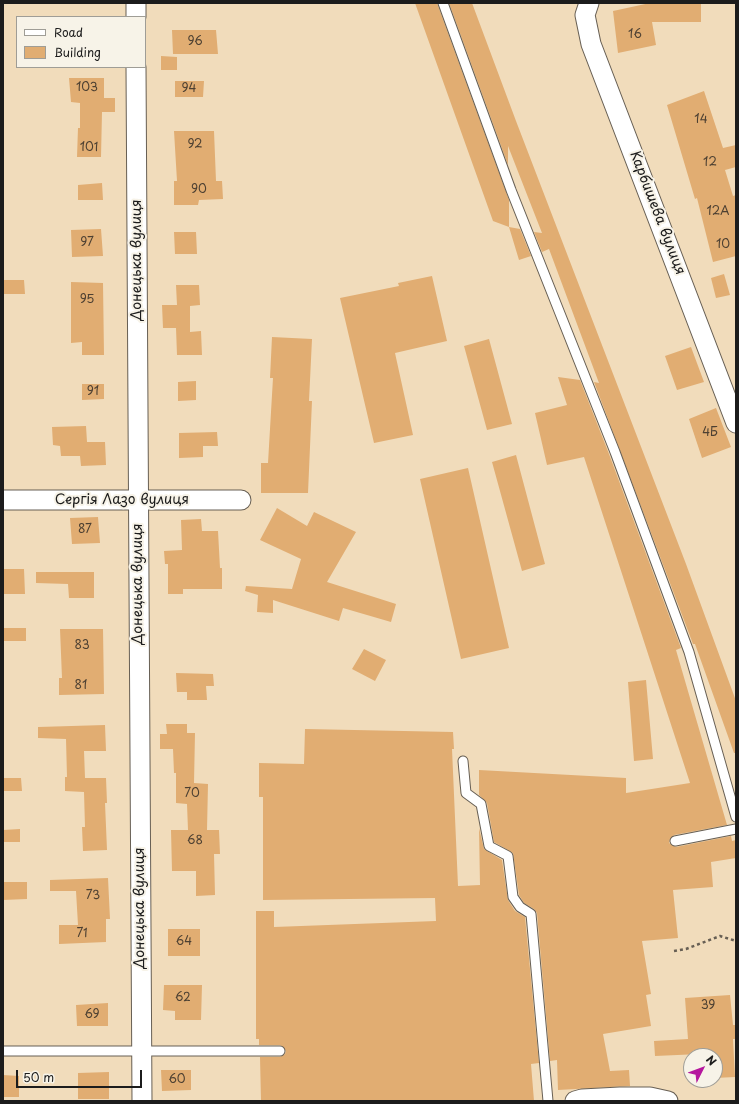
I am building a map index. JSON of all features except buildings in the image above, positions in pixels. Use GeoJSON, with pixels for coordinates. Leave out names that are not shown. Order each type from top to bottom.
{"type":"FeatureCollection","features":[{"type":"Feature","properties":{"kind":"street"},"geometry":{"type":"LineString","coordinates":[[136,3],[136,16]]}},
{"type":"Feature","properties":{"kind":"street","name":"Карбишева вулиця"},"geometry":{"type":"LineString","coordinates":[[589,3],[585,15],[591,44],[736,423]]}},
{"type":"Feature","properties":{"kind":"street","name":"Донецька вулиця"},"geometry":{"type":"LineString","coordinates":[[136,68],[142,1101]]}},
{"type":"Feature","properties":{"kind":"street","name":"Сергія Лазо вулиця"},"geometry":{"type":"LineString","coordinates":[[3,500],[241,500]]}},
{"type":"Feature","properties":{"kind":"street"},"geometry":{"type":"LineString","coordinates":[[574,1101],[582,1099],[620,1097],[650,1097],[668,1101]]}},
{"type":"Feature","properties":{"kind":"lane"},"geometry":{"type":"LineString","coordinates":[[443,3],[511,190],[615,452],[688,652],[736,816]]}},
{"type":"Feature","properties":{"kind":"lane"},"geometry":{"type":"LineString","coordinates":[[463,761],[466,793],[481,804],[489,846],[508,856],[513,897],[520,907],[531,914],[548,1101]]}},
{"type":"Feature","properties":{"kind":"lane"},"geometry":{"type":"LineString","coordinates":[[675,841],[736,829]]}},
{"type":"Feature","properties":{"kind":"lane"},"geometry":{"type":"LineString","coordinates":[[3,1051],[280,1051]]}},
{"type":"Feature","properties":{"kind":"path"},"geometry":{"type":"LineString","coordinates":[[674,951],[686,949],[720,936],[736,940]]}}]}
